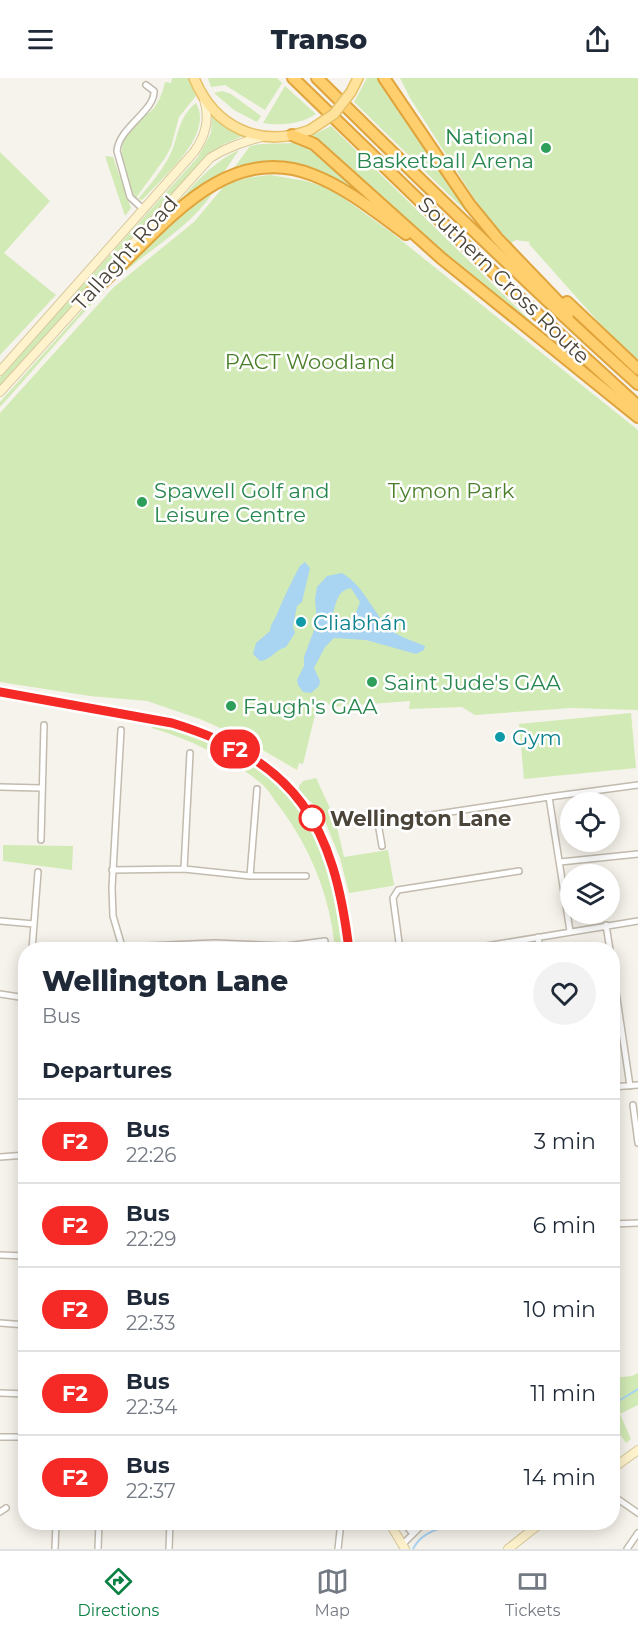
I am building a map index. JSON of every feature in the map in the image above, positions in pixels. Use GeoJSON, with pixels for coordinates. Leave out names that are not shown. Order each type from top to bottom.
{"type":"FeatureCollection","features":[{"type":"Feature","properties":{"kind":"highway","name":"Southern Cross Route"},"geometry":{"type":"LineString","coordinates":[[293,78],[524,302],[638,406]]}},
{"type":"Feature","properties":{"kind":"highway"},"geometry":{"type":"LineString","coordinates":[[317,78],[504,261],[636,382]]}},
{"type":"Feature","properties":{"kind":"highway"},"geometry":{"type":"LineString","coordinates":[[384,78],[460,191],[497,238],[636,382]]}},
{"type":"Feature","properties":{"kind":"highway"},"geometry":{"type":"LineString","coordinates":[[394,78],[431,148]]}},
{"type":"Feature","properties":{"kind":"highway"},"geometry":{"type":"LineString","coordinates":[[291,135],[314,144],[441,258],[638,417]]}},
{"type":"Feature","properties":{"kind":"highway"},"geometry":{"type":"LineString","coordinates":[[88,295],[202,190],[238,172],[264,168],[279,168],[313,174],[342,189],[441,258]]}},
{"type":"Feature","properties":{"kind":"highway"},"geometry":{"type":"LineString","coordinates":[[481,218],[638,369]]}},
{"type":"Feature","properties":{"kind":"main road"},"geometry":{"type":"LineString","coordinates":[[194,78],[213,111],[224,120],[249,133],[264,137],[291,135],[310,130],[334,114],[351,92],[358,78]]}},
{"type":"Feature","properties":{"kind":"main road","name":"Tallaght Road"},"geometry":{"type":"LineString","coordinates":[[0,371],[144,210],[199,144],[207,121],[204,98]]}},
{"type":"Feature","properties":{"kind":"main road","name":"Tallaght Road"},"geometry":{"type":"LineString","coordinates":[[0,392],[210,158],[241,142],[264,137]]}},
{"type":"Feature","properties":{"kind":"main road"},"geometry":{"type":"LineString","coordinates":[[0,692],[172,723],[194,729],[261,762],[276,774],[300,801],[322,836],[337,877],[348,942]]}},
{"type":"Feature","properties":{"kind":"main road"},"geometry":{"type":"LineString","coordinates":[[620,1463],[638,1450]]}},
{"type":"Feature","properties":{"kind":"main road"},"geometry":{"type":"LineString","coordinates":[[393,1530],[403,1547]]}},
{"type":"Feature","properties":{"kind":"main road"},"geometry":{"type":"LineString","coordinates":[[508,1549],[532,1530]]}},
{"type":"Feature","properties":{"kind":"street"},"geometry":{"type":"LineString","coordinates":[[144,210],[130,197],[117,145],[123,134],[153,99],[154,91],[146,85]]}},
{"type":"Feature","properties":{"kind":"street"},"geometry":{"type":"LineString","coordinates":[[41,840],[44,725]]}},
{"type":"Feature","properties":{"kind":"street"},"geometry":{"type":"LineString","coordinates":[[121,730],[112,870],[113,916],[121,942]]}},
{"type":"Feature","properties":{"kind":"street"},"geometry":{"type":"LineString","coordinates":[[184,869],[190,753]]}},
{"type":"Feature","properties":{"kind":"street"},"geometry":{"type":"LineString","coordinates":[[382,846],[378,823],[549,796],[638,785]]}},
{"type":"Feature","properties":{"kind":"street"},"geometry":{"type":"LineString","coordinates":[[0,787],[41,788]]}},
{"type":"Feature","properties":{"kind":"street"},"geometry":{"type":"LineString","coordinates":[[250,876],[257,789]]}},
{"type":"Feature","properties":{"kind":"street"},"geometry":{"type":"LineString","coordinates":[[549,796],[570,931]]}},
{"type":"Feature","properties":{"kind":"street"},"geometry":{"type":"LineString","coordinates":[[560,862],[638,854]]}},
{"type":"Feature","properties":{"kind":"street"},"geometry":{"type":"LineString","coordinates":[[112,870],[184,869],[250,876],[306,876]]}},
{"type":"Feature","properties":{"kind":"street"},"geometry":{"type":"LineString","coordinates":[[399,942],[393,898],[398,890],[519,871]]}},
{"type":"Feature","properties":{"kind":"street"},"geometry":{"type":"LineString","coordinates":[[33,942],[38,872]]}},
{"type":"Feature","properties":{"kind":"street"},"geometry":{"type":"LineString","coordinates":[[0,921],[34,924]]}},
{"type":"Feature","properties":{"kind":"street"},"geometry":{"type":"LineString","coordinates":[[509,942],[638,921]]}},
{"type":"Feature","properties":{"kind":"street"},"geometry":{"type":"LineString","coordinates":[[606,925],[609,942]]}},
{"type":"Feature","properties":{"kind":"street"},"geometry":{"type":"LineString","coordinates":[[538,937],[539,942]]}},
{"type":"Feature","properties":{"kind":"street"},"geometry":{"type":"LineString","coordinates":[[319,942],[325,941]]}},
{"type":"Feature","properties":{"kind":"street"},"geometry":{"type":"LineString","coordinates":[[0,994],[18,997]]}},
{"type":"Feature","properties":{"kind":"street"},"geometry":{"type":"LineString","coordinates":[[620,1019],[630,1086]]}},
{"type":"Feature","properties":{"kind":"street"},"geometry":{"type":"LineString","coordinates":[[620,1087],[638,1085]]}},
{"type":"Feature","properties":{"kind":"street"},"geometry":{"type":"LineString","coordinates":[[633,1105],[638,1143]]}},
{"type":"Feature","properties":{"kind":"street"},"geometry":{"type":"LineString","coordinates":[[0,1157],[18,1156]]}},
{"type":"Feature","properties":{"kind":"street"},"geometry":{"type":"LineString","coordinates":[[620,1223],[638,1222]]}},
{"type":"Feature","properties":{"kind":"street"},"geometry":{"type":"LineString","coordinates":[[0,1255],[18,1256]]}},
{"type":"Feature","properties":{"kind":"street"},"geometry":{"type":"LineString","coordinates":[[0,1323],[18,1324]]}},
{"type":"Feature","properties":{"kind":"street"},"geometry":{"type":"LineString","coordinates":[[0,1393],[18,1394]]}},
{"type":"Feature","properties":{"kind":"street"},"geometry":{"type":"LineString","coordinates":[[0,1437],[18,1437]]}},
{"type":"Feature","properties":{"kind":"street"},"geometry":{"type":"LineString","coordinates":[[620,1501],[638,1513]]}},
{"type":"Feature","properties":{"kind":"street"},"geometry":{"type":"LineString","coordinates":[[55,1549],[56,1530]]}},
{"type":"Feature","properties":{"kind":"street"},"geometry":{"type":"LineString","coordinates":[[98,1549],[99,1530]]}},
{"type":"Feature","properties":{"kind":"street"},"geometry":{"type":"LineString","coordinates":[[169,1549],[170,1530]]}},
{"type":"Feature","properties":{"kind":"street"},"geometry":{"type":"LineString","coordinates":[[338,1549],[340,1530]]}},
{"type":"Feature","properties":{"kind":"street"},"geometry":{"type":"LineString","coordinates":[[410,1530],[413,1534]]}},
{"type":"Feature","properties":{"kind":"street"},"geometry":{"type":"LineString","coordinates":[[403,1547],[417,1530]]}},
{"type":"Feature","properties":{"kind":"street"},"geometry":{"type":"LineString","coordinates":[[627,1549],[638,1533]]}},
{"type":"Feature","properties":{"kind":"green space"},"geometry":{"type":"Polygon","coordinates":[[[172,78],[188,78],[196,96],[179,117],[171,147],[165,158],[136,198],[123,163],[122,148],[131,129],[154,108],[165,82],[171,83],[172,78]]]}},
{"type":"Feature","properties":{"kind":"green space"},"geometry":{"type":"Polygon","coordinates":[[[208,78],[277,78],[282,83],[265,110],[225,85],[211,87],[208,78]]]}},
{"type":"Feature","properties":{"kind":"green space"},"geometry":{"type":"Polygon","coordinates":[[[367,78],[381,78],[453,190],[483,228],[354,102],[367,78]]]}},
{"type":"Feature","properties":{"kind":"green space"},"geometry":{"type":"Polygon","coordinates":[[[400,78],[638,78],[638,360],[603,327],[529,244],[530,242],[516,240],[511,243],[483,212],[410,98],[400,78]]]}},
{"type":"Feature","properties":{"kind":"green space"},"geometry":{"type":"Polygon","coordinates":[[[285,86],[316,114],[290,123],[263,123],[285,86]]]}},
{"type":"Feature","properties":{"kind":"green space"},"geometry":{"type":"Polygon","coordinates":[[[222,91],[231,94],[261,116],[257,122],[234,110],[214,93],[222,91]]]}},
{"type":"Feature","properties":{"kind":"green space"},"geometry":{"type":"Polygon","coordinates":[[[196,103],[200,115],[199,128],[193,140],[176,165],[142,200],[138,199],[166,163],[185,115],[196,103]]]}},
{"type":"Feature","properties":{"kind":"green space"},"geometry":{"type":"Polygon","coordinates":[[[212,116],[243,136],[224,144],[203,160],[0,387],[0,377],[198,157],[211,133],[212,116]]]}},
{"type":"Feature","properties":{"kind":"green space"},"geometry":{"type":"Polygon","coordinates":[[[331,126],[548,338],[454,262],[311,136],[331,126]]]}},
{"type":"Feature","properties":{"kind":"green space"},"geometry":{"type":"Polygon","coordinates":[[[297,143],[317,150],[379,206],[331,178],[260,165],[239,168],[240,165],[234,168],[250,146],[297,143]]]}},
{"type":"Feature","properties":{"kind":"green space"},"geometry":{"type":"Polygon","coordinates":[[[239,150],[224,172],[165,218],[208,171],[239,150]]]}},
{"type":"Feature","properties":{"kind":"green space"},"geometry":{"type":"Polygon","coordinates":[[[0,152],[50,201],[4,253],[56,295],[0,355],[0,152]]]}},
{"type":"Feature","properties":{"kind":"green space"},"geometry":{"type":"Polygon","coordinates":[[[105,156],[113,157],[131,208],[125,216],[105,156]]]}},
{"type":"Feature","properties":{"kind":"green space"},"geometry":{"type":"Polygon","coordinates":[[[270,175],[306,181],[322,186],[342,197],[392,233],[638,430],[638,710],[571,708],[475,715],[462,707],[409,709],[410,701],[331,707],[326,701],[315,715],[303,764],[299,763],[297,770],[240,737],[200,719],[147,701],[90,696],[0,682],[0,413],[114,287],[194,222],[225,185],[247,178],[270,175]]]}},
{"type":"Feature","properties":{"kind":"green space"},"geometry":{"type":"Polygon","coordinates":[[[214,191],[178,230],[110,285],[0,407],[0,402],[95,296],[177,218],[214,191]]]}},
{"type":"Feature","properties":{"kind":"green space"},"geometry":{"type":"Polygon","coordinates":[[[631,713],[636,768],[524,779],[519,724],[631,713]]]}},
{"type":"Feature","properties":{"kind":"green space"},"geometry":{"type":"Polygon","coordinates":[[[154,724],[173,728],[218,746],[263,769],[285,790],[301,810],[323,853],[336,901],[343,942],[334,942],[329,910],[317,874],[301,839],[267,789],[251,775],[225,759],[195,744],[152,728],[154,724]]]}},
{"type":"Feature","properties":{"kind":"green space"},"geometry":{"type":"Polygon","coordinates":[[[316,778],[335,819],[344,857],[388,850],[394,885],[349,893],[340,858],[322,814],[299,792],[299,786],[303,781],[316,778]]]}},
{"type":"Feature","properties":{"kind":"green space"},"geometry":{"type":"Polygon","coordinates":[[[3,845],[73,846],[72,870],[3,861],[3,845]]]}},
{"type":"Feature","properties":{"kind":"green space"},"geometry":{"type":"Polygon","coordinates":[[[638,1373],[638,1405],[620,1414],[620,1377],[638,1373]]]}},
{"type":"Feature","properties":{"kind":"green space"},"geometry":{"type":"Polygon","coordinates":[[[620,1414],[631,1439],[626,1443],[620,1434],[620,1414]]]}},
{"type":"Feature","properties":{"kind":"water"},"geometry":{"type":"Polygon","coordinates":[[[305,562],[310,568],[302,602],[297,606],[293,626],[295,633],[286,647],[260,661],[253,654],[256,643],[270,631],[300,566],[305,562]]]}},
{"type":"Feature","properties":{"kind":"water"},"geometry":{"type":"Polygon","coordinates":[[[342,573],[350,579],[358,586],[388,627],[398,635],[425,646],[424,650],[416,654],[366,640],[334,638],[325,647],[314,668],[320,681],[319,686],[311,693],[303,692],[297,680],[304,666],[304,657],[317,622],[315,599],[317,587],[327,576],[342,573]],[[351,588],[346,590],[339,596],[330,620],[343,629],[354,618],[360,602],[351,588]]]}},
{"type":"Feature","properties":{"kind":"waterway"},"geometry":{"type":"LineString","coordinates":[[620,1400],[638,1389]]}},
{"type":"Feature","properties":{"kind":"waterway"},"geometry":{"type":"LineString","coordinates":[[413,1549],[424,1536],[436,1530]]}},
{"type":"Feature","properties":{"kind":"bus line","name":"F2"},"geometry":{"type":"LineString","coordinates":[[0,692],[172,723],[194,729],[261,762],[276,774],[300,801],[322,836],[338,881],[348,942]]}},
{"type":"Feature","properties":{"kind":"place","name":"National Basketball Arena"},"geometry":{"type":"Point","coordinates":[546,148]}},
{"type":"Feature","properties":{"kind":"place","name":"Spawell Golf and Leisure Centre"},"geometry":{"type":"Point","coordinates":[142,502]}},
{"type":"Feature","properties":{"kind":"place","name":"Cliabhán"},"geometry":{"type":"Point","coordinates":[301,622]}},
{"type":"Feature","properties":{"kind":"place","name":"Saint Jude's GAA"},"geometry":{"type":"Point","coordinates":[372,682]}},
{"type":"Feature","properties":{"kind":"place","name":"Faugh's GAA"},"geometry":{"type":"Point","coordinates":[231,706]}},
{"type":"Feature","properties":{"kind":"place","name":"Gym"},"geometry":{"type":"Point","coordinates":[500,737]}},
{"type":"Feature","properties":{"kind":"place","name":"Wellington Lane"},"geometry":{"type":"Point","coordinates":[312,818]}},
{"type":"Feature","properties":{"kind":"park label","name":"PACT Woodland"},"geometry":{"type":"Point","coordinates":[310,361]}},
{"type":"Feature","properties":{"kind":"park label","name":"Tymon Park"},"geometry":{"type":"Point","coordinates":[451,490]}}]}
